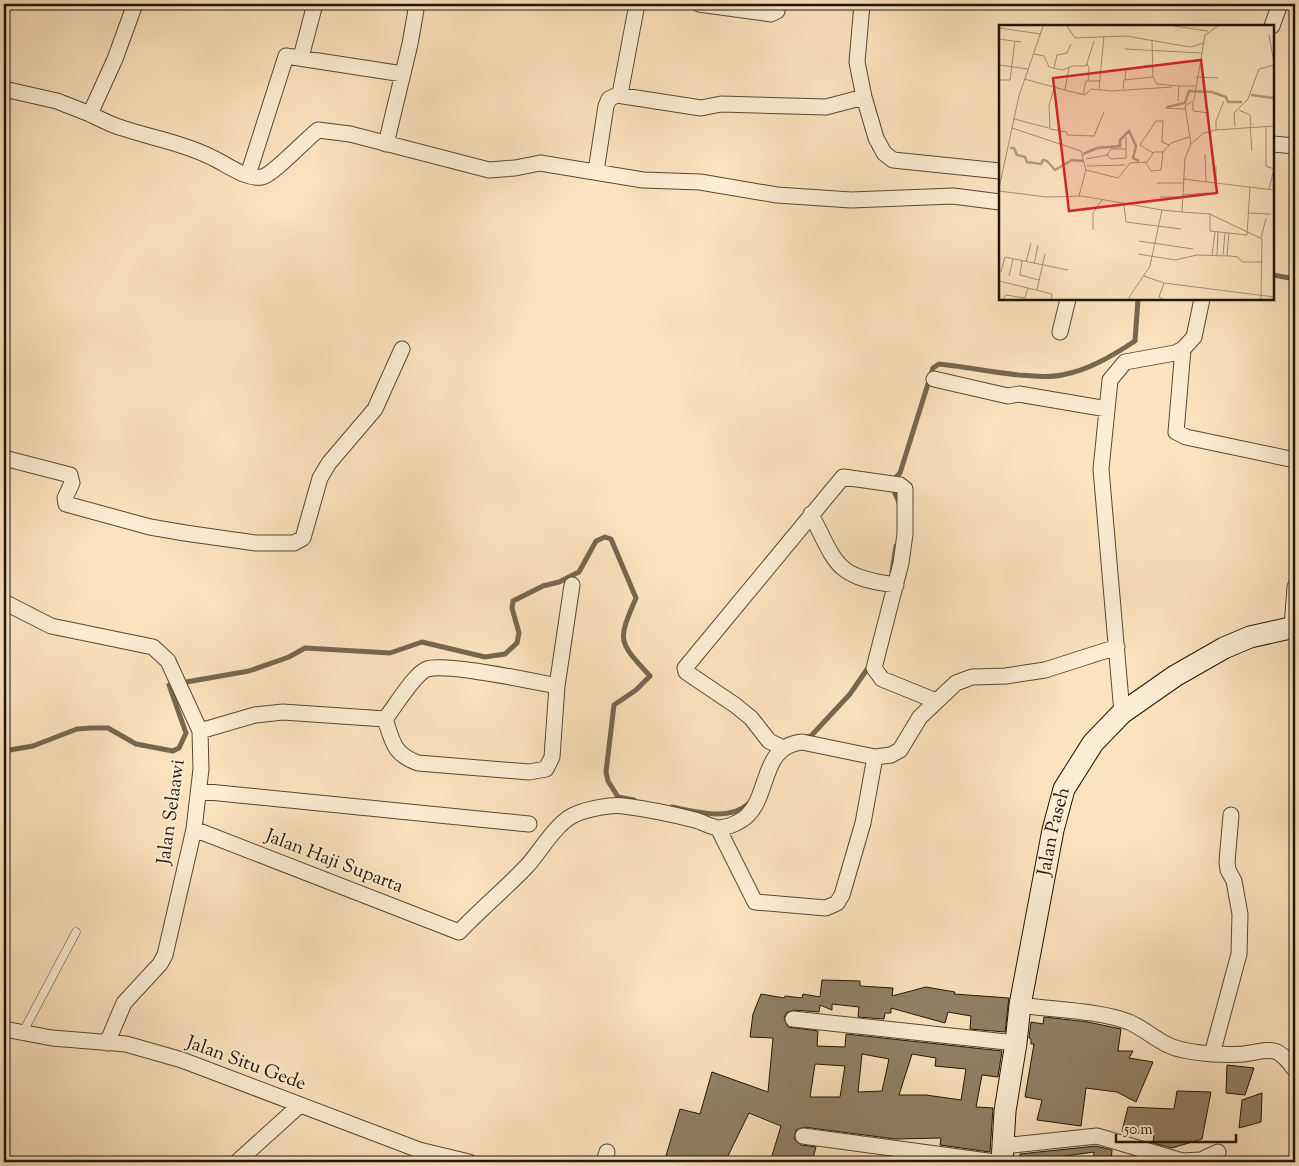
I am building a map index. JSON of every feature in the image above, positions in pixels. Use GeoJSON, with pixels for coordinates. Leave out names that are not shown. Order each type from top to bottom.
{"type":"FeatureCollection","features":[{"type":"Feature","properties":{"kind":"street"},"geometry":{"type":"LineString","coordinates":[[90,114],[115,59],[135,4]]}},
{"type":"Feature","properties":{"kind":"street"},"geometry":{"type":"LineString","coordinates":[[301,57],[315,4]]}},
{"type":"Feature","properties":{"kind":"street"},"geometry":{"type":"LineString","coordinates":[[386,144],[417,4]]}},
{"type":"Feature","properties":{"kind":"street"},"geometry":{"type":"LineString","coordinates":[[620,94],[637,4]]}},
{"type":"Feature","properties":{"kind":"street"},"geometry":{"type":"LineString","coordinates":[[699,4],[771,14],[777,11],[778,4]]}},
{"type":"Feature","properties":{"kind":"street"},"geometry":{"type":"LineString","coordinates":[[862,4],[857,62],[864,97],[876,138],[884,153],[893,160],[999,171]]}},
{"type":"Feature","properties":{"kind":"street"},"geometry":{"type":"LineString","coordinates":[[1272,25],[1280,4]]}},
{"type":"Feature","properties":{"kind":"street"},"geometry":{"type":"LineString","coordinates":[[248,175],[284,57],[288,55],[403,74]]}},
{"type":"Feature","properties":{"kind":"street"},"geometry":{"type":"LineString","coordinates":[[4,89],[57,101],[120,128],[164,139],[205,154],[248,175],[261,177],[272,173],[298,146],[318,130],[350,134],[489,170],[515,168],[540,163],[643,180],[700,182],[777,195],[851,200],[953,196],[999,202]]}},
{"type":"Feature","properties":{"kind":"street"},"geometry":{"type":"LineString","coordinates":[[596,171],[606,106],[609,99],[620,94],[706,108],[721,104],[826,107],[864,97]]}},
{"type":"Feature","properties":{"kind":"street"},"geometry":{"type":"LineString","coordinates":[[1274,144],[1295,146]]}},
{"type":"Feature","properties":{"kind":"street"},"geometry":{"type":"LineString","coordinates":[[1060,332],[1068,300]]}},
{"type":"Feature","properties":{"kind":"street"},"geometry":{"type":"LineString","coordinates":[[1122,713],[1101,469],[1110,380],[1125,362],[1175,354],[1183,349],[1194,337],[1202,300]]}},
{"type":"Feature","properties":{"kind":"street"},"geometry":{"type":"LineString","coordinates":[[4,458],[70,476],[72,483],[65,498],[66,504],[150,527],[256,543],[294,544],[303,538],[320,478],[329,463],[375,409],[402,349]]}},
{"type":"Feature","properties":{"kind":"street"},"geometry":{"type":"LineString","coordinates":[[1183,349],[1176,432],[1186,437],[1295,460]]}},
{"type":"Feature","properties":{"kind":"street"},"geometry":{"type":"LineString","coordinates":[[934,379],[1008,396],[1019,394],[1107,408]]}},
{"type":"Feature","properties":{"kind":"street"},"geometry":{"type":"LineString","coordinates":[[779,746],[751,718],[686,672],[685,668],[843,477],[894,484],[905,489],[904,534],[874,663],[875,672],[882,679],[936,701]]}},
{"type":"Feature","properties":{"kind":"street"},"geometry":{"type":"LineString","coordinates":[[811,514],[832,555],[848,573],[892,584]]}},
{"type":"Feature","properties":{"kind":"street"},"geometry":{"type":"LineString","coordinates":[[385,719],[396,752],[418,763],[530,772],[546,770],[552,757],[557,686],[572,585]]}},
{"type":"Feature","properties":{"kind":"street"},"geometry":{"type":"LineString","coordinates":[[1293,627],[1295,587]]}},
{"type":"Feature","properties":{"kind":"street","name":"Jalan Selaawi"},"geometry":{"type":"LineString","coordinates":[[4,602],[51,626],[153,647],[168,661],[200,731],[199,790],[194,829],[165,955],[160,964],[124,1003],[107,1043]]}},
{"type":"Feature","properties":{"kind":"street","name":"Jalan Paseh"},"geometry":{"type":"LineString","coordinates":[[1000,1157],[1020,1005],[1053,830],[1064,789],[1093,743],[1122,713],[1175,676],[1224,648],[1250,637],[1293,627]]}},
{"type":"Feature","properties":{"kind":"street"},"geometry":{"type":"LineString","coordinates":[[779,746],[802,742],[875,757],[892,755],[900,750],[920,717],[956,683],[972,677],[1006,676],[1044,670],[1117,647]]}},
{"type":"Feature","properties":{"kind":"street"},"geometry":{"type":"LineString","coordinates":[[385,719],[416,678],[426,670],[447,668],[557,686]]}},
{"type":"Feature","properties":{"kind":"street"},"geometry":{"type":"LineString","coordinates":[[200,731],[255,715],[284,712],[385,719]]}},
{"type":"Feature","properties":{"kind":"street"},"geometry":{"type":"LineString","coordinates":[[779,746],[765,774],[760,796],[754,809],[738,822],[718,828],[756,904],[826,908],[837,904],[842,895],[863,823],[875,757]]}},
{"type":"Feature","properties":{"kind":"street"},"geometry":{"type":"LineString","coordinates":[[199,790],[529,824]]}},
{"type":"Feature","properties":{"kind":"street","name":"Jalan Haji Suparta"},"geometry":{"type":"LineString","coordinates":[[194,829],[459,932],[525,868],[551,836],[575,814],[622,805],[695,820],[718,828]]}},
{"type":"Feature","properties":{"kind":"street"},"geometry":{"type":"LineString","coordinates":[[1212,1054],[1239,954],[1240,914],[1234,881],[1226,862],[1232,815]]}},
{"type":"Feature","properties":{"kind":"street"},"geometry":{"type":"LineString","coordinates":[[1020,1005],[1112,1017],[1130,1023],[1170,1046],[1212,1054],[1243,1054],[1263,1049],[1275,1051],[1285,1056],[1295,1070]]}},
{"type":"Feature","properties":{"kind":"street"},"geometry":{"type":"LineString","coordinates":[[793,1019],[1016,1043]]}},
{"type":"Feature","properties":{"kind":"street","name":"Jalan Situ Gede"},"geometry":{"type":"LineString","coordinates":[[4,1028],[52,1038],[126,1044],[182,1060],[419,1150],[469,1162]]}},
{"type":"Feature","properties":{"kind":"street"},"geometry":{"type":"LineString","coordinates":[[237,1162],[300,1105]]}},
{"type":"Feature","properties":{"kind":"street"},"geometry":{"type":"LineString","coordinates":[[803,1136],[1000,1157],[1097,1136],[1182,1161],[1201,1160],[1218,1152]]}},
{"type":"Feature","properties":{"kind":"lane"},"geometry":{"type":"LineString","coordinates":[[23,1032],[76,932]]}},
{"type":"Feature","properties":{"kind":"building"},"geometry":{"type":"Polygon","coordinates":[[[822,980],[860,981],[860,986],[893,988],[892,996],[926,987],[955,992],[954,994],[1009,998],[1005,1032],[970,1029],[971,1016],[948,1012],[945,1023],[891,1008],[891,1013],[885,1013],[884,1019],[858,1017],[859,1007],[832,1004],[832,1010],[820,1005],[819,1012],[794,1010],[786,1013],[784,1018],[788,1027],[818,1031],[817,1046],[845,1047],[846,1034],[1002,1051],[998,1077],[982,1075],[976,1107],[993,1108],[990,1152],[940,1145],[941,1138],[895,1139],[804,1127],[796,1130],[794,1139],[801,1145],[816,1147],[812,1162],[770,1162],[781,1126],[749,1113],[725,1162],[676,1162],[665,1159],[680,1109],[700,1114],[712,1072],[768,1092],[773,1038],[750,1037],[753,1014],[761,994],[784,998],[785,996],[802,998],[803,994],[820,997],[822,980]],[[862,1054],[858,1092],[882,1091],[889,1059],[862,1054]],[[912,1054],[899,1095],[926,1095],[961,1100],[966,1069],[935,1066],[936,1058],[912,1054]],[[815,1064],[810,1097],[840,1097],[845,1066],[815,1064]]]}},
{"type":"Feature","properties":{"kind":"building"},"geometry":{"type":"Polygon","coordinates":[[[1044,1017],[1088,1022],[1121,1029],[1118,1051],[1133,1051],[1129,1058],[1153,1062],[1136,1102],[1117,1092],[1086,1088],[1081,1126],[1037,1120],[1042,1100],[1025,1097],[1034,1044],[1031,1044],[1031,1039],[1029,1038],[1031,1022],[1043,1024],[1044,1017]]]}},
{"type":"Feature","properties":{"kind":"building"},"geometry":{"type":"Polygon","coordinates":[[[1227,1065],[1254,1068],[1245,1095],[1226,1093],[1227,1065]]]}},
{"type":"Feature","properties":{"kind":"building"},"geometry":{"type":"Polygon","coordinates":[[[1177,1091],[1211,1092],[1202,1139],[1172,1148],[1153,1143],[1154,1135],[1122,1131],[1128,1107],[1174,1109],[1177,1091]]]}},
{"type":"Feature","properties":{"kind":"building"},"geometry":{"type":"Polygon","coordinates":[[[1262,1093],[1261,1122],[1239,1128],[1242,1100],[1262,1093]]]}},
{"type":"Feature","properties":{"kind":"building"},"geometry":{"type":"Polygon","coordinates":[[[1096,1146],[1112,1150],[1111,1162],[1093,1162],[1094,1152],[1044,1159],[1044,1162],[1019,1162],[1020,1154],[1096,1146]]]}},
{"type":"Feature","properties":{"kind":"waterway"},"geometry":{"type":"LineString","coordinates":[[1274,275],[1295,279]]}},
{"type":"Feature","properties":{"kind":"waterway"},"geometry":{"type":"LineString","coordinates":[[900,505],[894,491],[896,477],[900,473],[933,368],[939,364],[1035,376],[1062,375],[1082,370],[1109,357],[1135,341],[1138,300]]}},
{"type":"Feature","properties":{"kind":"waterway"},"geometry":{"type":"LineString","coordinates":[[4,751],[33,746],[77,729],[92,728],[108,728],[136,744],[173,751],[179,748],[186,733],[169,685],[249,671],[289,657],[305,648],[390,653],[422,642],[485,657],[505,654],[517,643],[519,633],[512,608],[513,601],[543,586],[559,582],[579,572],[596,541],[605,537],[611,539],[636,598],[624,633],[626,648],[650,676],[636,690],[614,705],[606,772],[608,781],[618,797],[634,800]]}},
{"type":"Feature","properties":{"kind":"waterway"},"geometry":{"type":"LineString","coordinates":[[892,572],[896,546]]}},
{"type":"Feature","properties":{"kind":"waterway"},"geometry":{"type":"LineString","coordinates":[[805,737],[811,736],[850,694],[870,665]]}},
{"type":"Feature","properties":{"kind":"waterway"},"geometry":{"type":"LineString","coordinates":[[672,807],[700,813],[721,814],[731,813],[748,804]]}}]}
